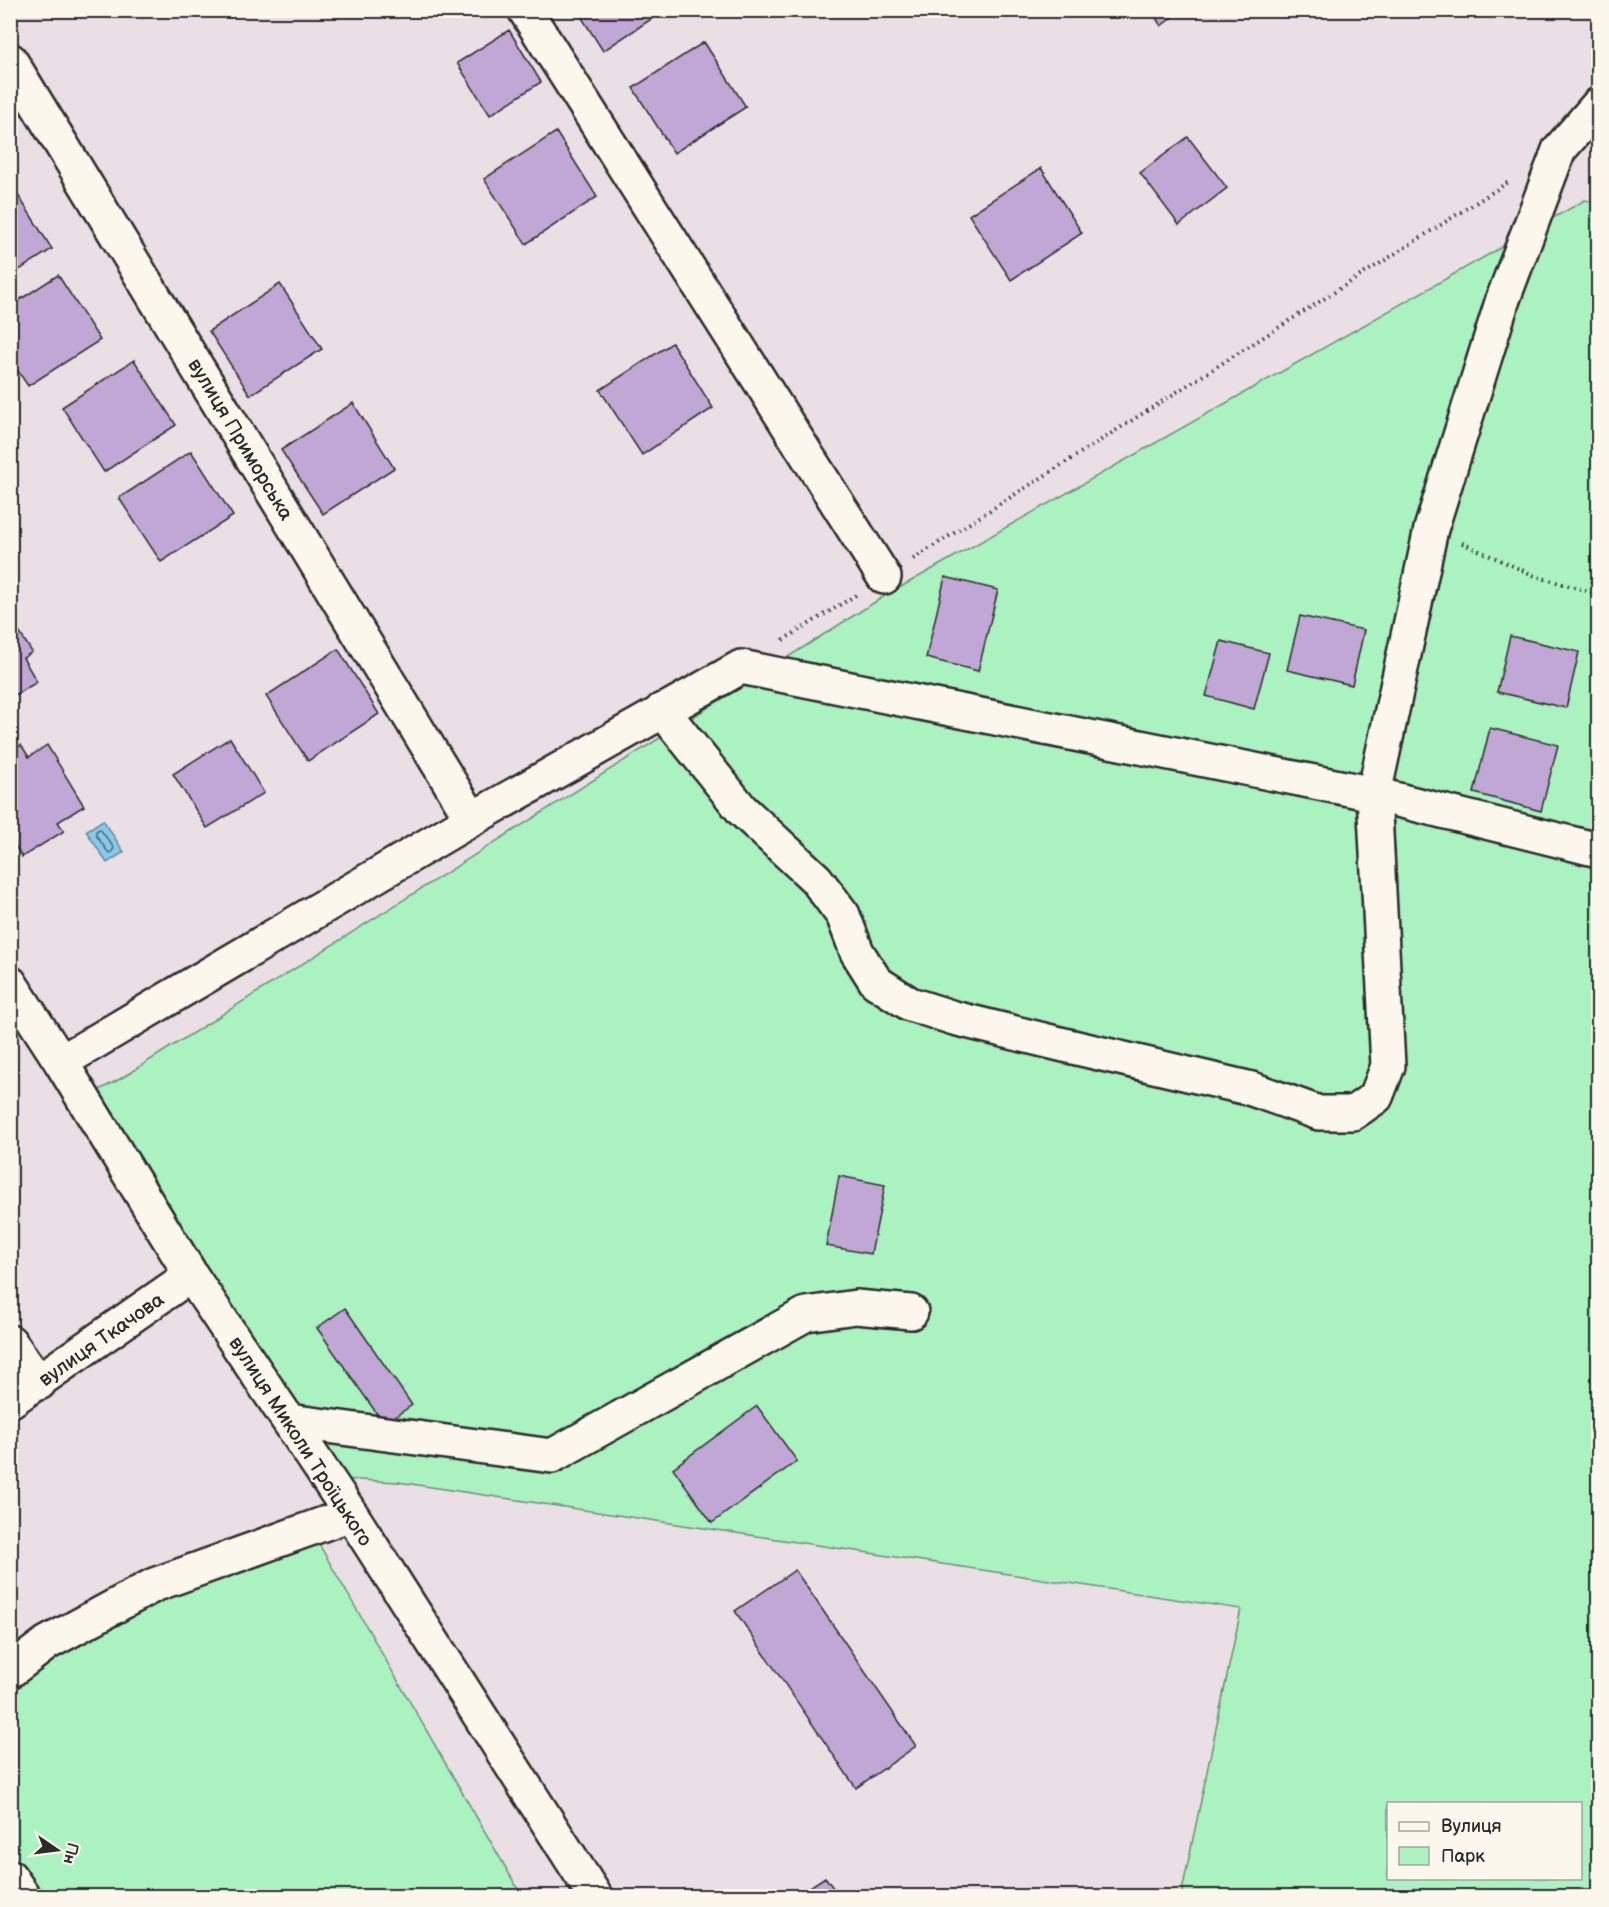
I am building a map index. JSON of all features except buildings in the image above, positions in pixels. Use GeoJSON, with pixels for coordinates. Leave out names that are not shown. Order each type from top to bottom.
{"type":"FeatureCollection","features":[{"type":"Feature","properties":{"kind":"street"},"geometry":{"type":"LineString","coordinates":[[525,10],[884,577]]}},
{"type":"Feature","properties":{"kind":"street","name":"вулиця Приморська"},"geometry":{"type":"LineString","coordinates":[[10,60],[472,819]]}},
{"type":"Feature","properties":{"kind":"street"},"geometry":{"type":"LineString","coordinates":[[662,710],[742,810],[816,879],[843,915],[857,952],[876,982],[910,1004],[954,1018],[1252,1089],[1319,1113],[1353,1113],[1376,1097],[1388,1066],[1374,794],[1431,529],[1503,299],[1559,150],[1599,105]]}},
{"type":"Feature","properties":{"kind":"street"},"geometry":{"type":"LineString","coordinates":[[61,1062],[472,819],[741,667],[1374,794],[1599,850]]}},
{"type":"Feature","properties":{"kind":"street","name":"вулиця Миколи Троїцького"},"geometry":{"type":"LineString","coordinates":[[10,982],[191,1275],[351,1514],[595,1896]]}},
{"type":"Feature","properties":{"kind":"street","name":"вулиця Ткачова"},"geometry":{"type":"LineString","coordinates":[[10,1401],[191,1275]]}},
{"type":"Feature","properties":{"kind":"street"},"geometry":{"type":"LineString","coordinates":[[288,1421],[552,1456],[806,1314],[856,1307],[911,1312]]}},
{"type":"Feature","properties":{"kind":"street"},"geometry":{"type":"LineString","coordinates":[[10,1342],[39,1383]]}},
{"type":"Feature","properties":{"kind":"street"},"geometry":{"type":"LineString","coordinates":[[10,1671],[47,1643],[154,1585],[351,1514]]}},
{"type":"Feature","properties":{"kind":"street"},"geometry":{"type":"LineString","coordinates":[[10,1877],[23,1896]]}},
{"type":"Feature","properties":{"kind":"path"},"geometry":{"type":"LineString","coordinates":[[741,667],[1559,150]]}},
{"type":"Feature","properties":{"kind":"path"},"geometry":{"type":"LineString","coordinates":[[1431,529],[1535,576],[1599,594]]}},
{"type":"Feature","properties":{"kind":"green space"},"geometry":{"type":"Polygon","coordinates":[[[1585,200],[1598,203],[1598,1896],[1181,1896],[1241,1609],[398,1482],[340,1479],[82,1099],[120,1079],[883,597],[1585,200]]]}},
{"type":"Feature","properties":{"kind":"green space"},"geometry":{"type":"Polygon","coordinates":[[[305,1520],[522,1896],[11,1896],[11,1666],[305,1520]]]}},
{"type":"Feature","properties":{"kind":"water"},"geometry":{"type":"Polygon","coordinates":[[[103,820],[124,852],[107,863],[86,831],[103,820]]]}}]}
